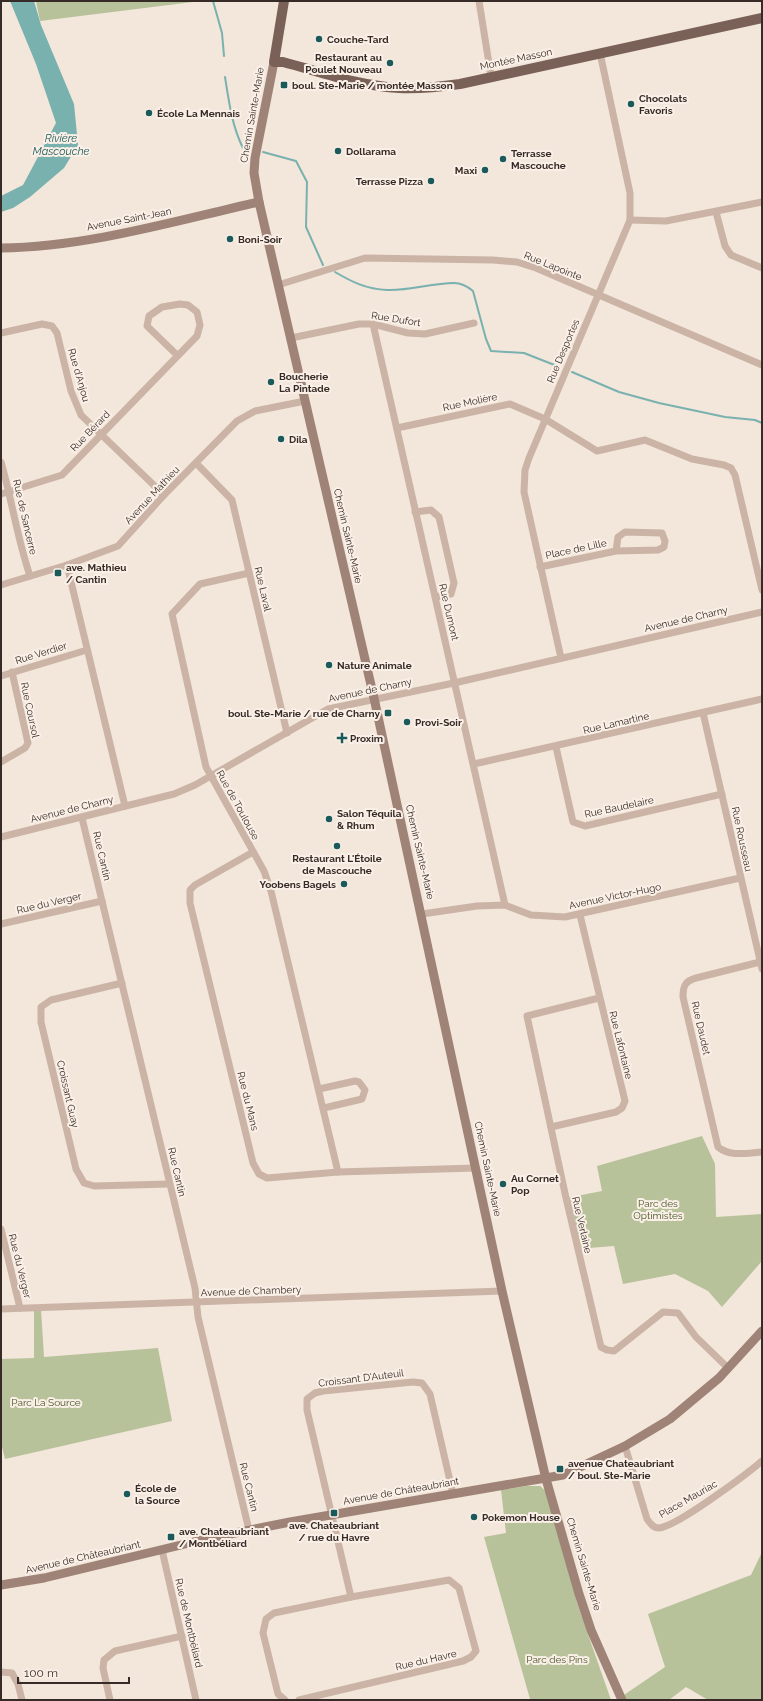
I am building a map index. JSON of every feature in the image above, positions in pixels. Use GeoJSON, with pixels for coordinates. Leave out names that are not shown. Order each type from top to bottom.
{"type":"FeatureCollection","features":[{"type":"Feature","properties":{"kind":"main road","name":"Chemin Sainte-Marie"},"geometry":{"type":"LineString","coordinates":[[274,62],[284,1]]}},
{"type":"Feature","properties":{"kind":"main road","name":"Montée Masson"},"geometry":{"type":"LineString","coordinates":[[274,62],[283,62],[369,84],[399,88],[430,88],[460,84],[762,18]]}},
{"type":"Feature","properties":{"kind":"street"},"geometry":{"type":"LineString","coordinates":[[479,1],[491,76]]}},
{"type":"Feature","properties":{"kind":"street","name":"Rue Desportes"},"geometry":{"type":"LineString","coordinates":[[561,658],[524,492],[524,482],[529,458],[630,220],[630,193],[600,53]]}},
{"type":"Feature","properties":{"kind":"street","name":"Chemin Sainte-Marie"},"geometry":{"type":"LineString","coordinates":[[274,62],[255,158],[254,173],[259,202],[374,698],[422,914],[502,1291],[546,1479],[579,1594],[592,1630],[622,1700]]}},
{"type":"Feature","properties":{"kind":"street","name":"Avenue Saint-Jean"},"geometry":{"type":"LineString","coordinates":[[1,248],[37,246],[98,238],[259,202]]}},
{"type":"Feature","properties":{"kind":"street"},"geometry":{"type":"LineString","coordinates":[[630,220],[666,221],[762,202]]}},
{"type":"Feature","properties":{"kind":"street"},"geometry":{"type":"LineString","coordinates":[[716,212],[725,246],[731,255],[762,268]]}},
{"type":"Feature","properties":{"kind":"street","name":"Rue Lapointe"},"geometry":{"type":"LineString","coordinates":[[278,285],[365,258],[493,260],[517,262],[536,268],[597,296],[762,365]]}},
{"type":"Feature","properties":{"kind":"street","name":"Rue Bérard"},"geometry":{"type":"LineString","coordinates":[[1,494],[62,475],[101,436],[196,336],[200,325],[197,312],[188,305],[180,304],[162,307],[148,316],[147,326],[177,355]]}},
{"type":"Feature","properties":{"kind":"street","name":"Rue Dufort"},"geometry":{"type":"LineString","coordinates":[[291,338],[359,324],[373,324],[408,332],[425,334],[474,323]]}},
{"type":"Feature","properties":{"kind":"street","name":"Rue d'Anjou"},"geometry":{"type":"LineString","coordinates":[[1,333],[42,324],[52,326],[57,332],[71,391],[81,415],[101,436],[164,495]]}},
{"type":"Feature","properties":{"kind":"street","name":"Rue Dumont"},"geometry":{"type":"LineString","coordinates":[[373,324],[505,905]]}},
{"type":"Feature","properties":{"kind":"street","name":"Avenue Mathieu"},"geometry":{"type":"LineString","coordinates":[[1,585],[67,565],[118,546],[164,495],[237,421],[255,410],[305,400]]}},
{"type":"Feature","properties":{"kind":"street","name":"Rue Molière"},"geometry":{"type":"LineString","coordinates":[[397,428],[510,404],[545,419],[597,452],[645,440],[692,459],[724,465],[731,468],[735,474],[762,590]]}},
{"type":"Feature","properties":{"kind":"street","name":"Rue de Sancerre"},"geometry":{"type":"LineString","coordinates":[[1,462],[10,491],[14,520],[30,576]]}},
{"type":"Feature","properties":{"kind":"street","name":"Rue Laval"},"geometry":{"type":"LineString","coordinates":[[196,462],[232,500],[287,733]]}},
{"type":"Feature","properties":{"kind":"street"},"geometry":{"type":"LineString","coordinates":[[415,512],[431,510],[439,517],[454,583],[451,594],[436,597]]}},
{"type":"Feature","properties":{"kind":"street","name":"Place de Lille"},"geometry":{"type":"LineString","coordinates":[[540,567],[616,551],[658,550],[664,547],[665,541],[662,533],[625,532],[618,537],[616,551]]}},
{"type":"Feature","properties":{"kind":"street"},"geometry":{"type":"LineString","coordinates":[[67,565],[124,806]]}},
{"type":"Feature","properties":{"kind":"street","name":"Rue de Toulouse"},"geometry":{"type":"LineString","coordinates":[[249,573],[200,584],[172,614],[206,767],[264,871],[271,891],[320,1089],[338,1172]]}},
{"type":"Feature","properties":{"kind":"street","name":"Avenue de Charny"},"geometry":{"type":"LineString","coordinates":[[1,837],[82,818],[124,806],[139,804],[174,794],[210,776],[328,709],[374,698],[454,683],[762,612]]}},
{"type":"Feature","properties":{"kind":"street","name":"Rue Verdier"},"geometry":{"type":"LineString","coordinates":[[1,676],[87,650]]}},
{"type":"Feature","properties":{"kind":"street","name":"Rue Coursol"},"geometry":{"type":"LineString","coordinates":[[1,762],[25,748],[28,742],[12,672]]}},
{"type":"Feature","properties":{"kind":"street","name":"Rue Lamartine"},"geometry":{"type":"LineString","coordinates":[[474,764],[556,747],[762,699]]}},
{"type":"Feature","properties":{"kind":"street","name":"Rue Rousseau"},"geometry":{"type":"LineString","coordinates":[[703,713],[761,966]]}},
{"type":"Feature","properties":{"kind":"street","name":"Rue Baudelaire"},"geometry":{"type":"LineString","coordinates":[[556,747],[573,822],[580,826],[722,794]]}},
{"type":"Feature","properties":{"kind":"street","name":"Rue Cantin"},"geometry":{"type":"LineString","coordinates":[[82,818],[122,983],[197,1303],[198,1317],[249,1530]]}},
{"type":"Feature","properties":{"kind":"street","name":"Rue du Mans"},"geometry":{"type":"LineString","coordinates":[[253,852],[195,885],[190,890],[190,903],[253,1163],[259,1174],[267,1178],[338,1172],[476,1168]]}},
{"type":"Feature","properties":{"kind":"street","name":"Avenue Victor-Hugo"},"geometry":{"type":"LineString","coordinates":[[422,914],[477,906],[505,905],[531,915],[564,917],[580,915],[740,878]]}},
{"type":"Feature","properties":{"kind":"street","name":"Rue du Verger"},"geometry":{"type":"LineString","coordinates":[[1,924],[102,901]]}},
{"type":"Feature","properties":{"kind":"street","name":"Rue Lafontaine"},"geometry":{"type":"LineString","coordinates":[[551,1127],[616,1112],[622,1108],[625,1101],[580,915]]}},
{"type":"Feature","properties":{"kind":"street","name":"Rue Daudet"},"geometry":{"type":"LineString","coordinates":[[761,966],[692,979],[688,981],[683,988],[683,997],[718,1147],[724,1152],[739,1154],[762,1152]]}},
{"type":"Feature","properties":{"kind":"street","name":"Croissant Guay"},"geometry":{"type":"LineString","coordinates":[[122,983],[51,1000],[41,1007],[42,1030],[76,1169],[84,1183],[94,1186],[169,1184]]}},
{"type":"Feature","properties":{"kind":"street","name":"Rue Verlaine"},"geometry":{"type":"LineString","coordinates":[[599,998],[527,1016],[600,1347],[614,1351],[663,1312],[670,1311],[678,1313],[696,1337],[728,1368]]}},
{"type":"Feature","properties":{"kind":"street"},"geometry":{"type":"LineString","coordinates":[[320,1089],[354,1081],[359,1082],[365,1090],[362,1099],[324,1108]]}},
{"type":"Feature","properties":{"kind":"street","name":"Rue du Verger"},"geometry":{"type":"LineString","coordinates":[[1,1229],[20,1308]]}},
{"type":"Feature","properties":{"kind":"street","name":"Avenue de Chambery"},"geometry":{"type":"LineString","coordinates":[[1,1309],[502,1291]]}},
{"type":"Feature","properties":{"kind":"street","name":"Avenue de Châteaubriant"},"geometry":{"type":"LineString","coordinates":[[1,1585],[44,1578],[249,1530],[332,1514],[525,1481],[546,1479],[577,1469],[625,1446],[670,1419],[702,1394],[762,1331]]}},
{"type":"Feature","properties":{"kind":"street","name":"Croissant D'Auteuil"},"geometry":{"type":"LineString","coordinates":[[332,1514],[307,1410],[308,1399],[314,1393],[323,1391],[413,1382],[422,1383],[430,1394],[453,1494]]}},
{"type":"Feature","properties":{"kind":"street","name":"Place Mauriac"},"geometry":{"type":"LineString","coordinates":[[625,1446],[647,1519],[653,1526],[659,1528],[671,1523],[720,1493],[762,1461]]}},
{"type":"Feature","properties":{"kind":"street"},"geometry":{"type":"LineString","coordinates":[[332,1514],[351,1596]]}},
{"type":"Feature","properties":{"kind":"street","name":"Rue de Montbéliard"},"geometry":{"type":"LineString","coordinates":[[162,1550],[196,1700]]}},
{"type":"Feature","properties":{"kind":"street","name":"Rue du Havre"},"geometry":{"type":"LineString","coordinates":[[285,1700],[278,1694],[263,1633],[266,1619],[274,1613],[351,1596],[449,1580],[459,1588],[476,1651],[470,1657],[463,1661],[299,1700]]}},
{"type":"Feature","properties":{"kind":"street"},"geometry":{"type":"LineString","coordinates":[[110,1700],[103,1668],[104,1660],[115,1651],[182,1636]]}},
{"type":"Feature","properties":{"kind":"street"},"geometry":{"type":"LineString","coordinates":[[1,1672],[12,1673],[18,1684],[22,1700]]}},
{"type":"Feature","properties":{"kind":"green space"},"geometry":{"type":"Polygon","coordinates":[[[36,1],[201,1],[40,21],[36,1]]]}},
{"type":"Feature","properties":{"kind":"green space","name":"Parc des Optimistes"},"geometry":{"type":"Polygon","coordinates":[[[702,1136],[715,1164],[716,1217],[762,1214],[762,1261],[722,1307],[708,1291],[675,1274],[623,1284],[614,1246],[577,1249],[566,1198],[602,1191],[597,1166],[702,1136]]]}},
{"type":"Feature","properties":{"kind":"green space","name":"Parc La Source"},"geometry":{"type":"Polygon","coordinates":[[[34,1309],[41,1309],[44,1357],[158,1348],[172,1421],[5,1459],[1,1443],[1,1359],[34,1358],[34,1309]]]}},
{"type":"Feature","properties":{"kind":"green space","name":"Parc des Pins"},"geometry":{"type":"Polygon","coordinates":[[[527,1486],[540,1486],[547,1492],[577,1603],[611,1700],[526,1700],[530,1699],[484,1537],[506,1533],[501,1490],[527,1486]]]}},
{"type":"Feature","properties":{"kind":"green space"},"geometry":{"type":"Polygon","coordinates":[[[762,1552],[762,1700],[708,1700],[686,1687],[669,1700],[622,1700],[621,1697],[665,1667],[648,1614],[751,1575],[762,1552]]]}},
{"type":"Feature","properties":{"kind":"water","name":"Rivière Mascouche"},"geometry":{"type":"Polygon","coordinates":[[[10,1],[34,1],[41,25],[74,104],[78,145],[64,168],[30,197],[13,208],[1,212],[1,196],[23,185],[56,123],[36,64],[10,1]]]}},
{"type":"Feature","properties":{"kind":"waterway"},"geometry":{"type":"LineString","coordinates":[[213,1],[222,33],[224,56]]}},
{"type":"Feature","properties":{"kind":"waterway"},"geometry":{"type":"LineString","coordinates":[[225,77],[231,114],[239,140],[243,148],[250,149]]}},
{"type":"Feature","properties":{"kind":"waterway"},"geometry":{"type":"LineString","coordinates":[[263,152],[296,161],[307,182],[306,227],[323,265]]}},
{"type":"Feature","properties":{"kind":"waterway"},"geometry":{"type":"LineString","coordinates":[[335,272],[360,284],[372,288],[387,290],[445,283],[457,283],[464,285],[473,291],[486,339],[491,351],[524,353],[557,366]]}},
{"type":"Feature","properties":{"kind":"waterway"},"geometry":{"type":"LineString","coordinates":[[572,372],[619,392],[659,403],[725,417],[755,420],[762,423]]}},
{"type":"Feature","properties":{"kind":"place","name":"Couche-Tard"},"geometry":{"type":"Point","coordinates":[319,39]}},
{"type":"Feature","properties":{"kind":"place","name":"Restaurant au Poulet Nouveau"},"geometry":{"type":"Point","coordinates":[390,63]}},
{"type":"Feature","properties":{"kind":"place","name":"boul. Ste-Marie / montée Masson"},"geometry":{"type":"Point","coordinates":[284,85]}},
{"type":"Feature","properties":{"kind":"place","name":"Chocolats Favoris"},"geometry":{"type":"Point","coordinates":[631,104]}},
{"type":"Feature","properties":{"kind":"place","name":"École La Mennais"},"geometry":{"type":"Point","coordinates":[149,113]}},
{"type":"Feature","properties":{"kind":"place","name":"Dollarama"},"geometry":{"type":"Point","coordinates":[338,151]}},
{"type":"Feature","properties":{"kind":"place","name":"Terrasse Mascouche"},"geometry":{"type":"Point","coordinates":[503,159]}},
{"type":"Feature","properties":{"kind":"place","name":"Maxi"},"geometry":{"type":"Point","coordinates":[485,170]}},
{"type":"Feature","properties":{"kind":"place","name":"Terrasse Pizza"},"geometry":{"type":"Point","coordinates":[431,181]}},
{"type":"Feature","properties":{"kind":"place","name":"Boni-Soir"},"geometry":{"type":"Point","coordinates":[230,239]}},
{"type":"Feature","properties":{"kind":"place","name":"Boucherie La Pintade"},"geometry":{"type":"Point","coordinates":[271,382]}},
{"type":"Feature","properties":{"kind":"place","name":"Dila"},"geometry":{"type":"Point","coordinates":[281,439]}},
{"type":"Feature","properties":{"kind":"place","name":"ave. Mathieu / Cantin"},"geometry":{"type":"Point","coordinates":[58,573]}},
{"type":"Feature","properties":{"kind":"place","name":"Nature Animale"},"geometry":{"type":"Point","coordinates":[329,665]}},
{"type":"Feature","properties":{"kind":"place","name":"boul. Ste-Marie / rue de Charny"},"geometry":{"type":"Point","coordinates":[388,713]}},
{"type":"Feature","properties":{"kind":"place","name":"Provi-Soir"},"geometry":{"type":"Point","coordinates":[407,722]}},
{"type":"Feature","properties":{"kind":"place","name":"Proxim"},"geometry":{"type":"Point","coordinates":[342,738]}},
{"type":"Feature","properties":{"kind":"place","name":"Salon Téquila & Rhum"},"geometry":{"type":"Point","coordinates":[329,819]}},
{"type":"Feature","properties":{"kind":"place","name":"Restaurant L'Étoile de Mascouche"},"geometry":{"type":"Point","coordinates":[337,846]}},
{"type":"Feature","properties":{"kind":"place","name":"Yoobens Bagels"},"geometry":{"type":"Point","coordinates":[344,884]}},
{"type":"Feature","properties":{"kind":"place","name":"Au Cornet Pop"},"geometry":{"type":"Point","coordinates":[503,1184]}},
{"type":"Feature","properties":{"kind":"place","name":"avenue Chateaubriant / boul. Ste-Marie"},"geometry":{"type":"Point","coordinates":[560,1469]}},
{"type":"Feature","properties":{"kind":"place","name":"École de la Source"},"geometry":{"type":"Point","coordinates":[127,1494]}},
{"type":"Feature","properties":{"kind":"place","name":"ave. Chateaubriant / rue du Havre"},"geometry":{"type":"Point","coordinates":[334,1513]}},
{"type":"Feature","properties":{"kind":"place","name":"Pokemon House"},"geometry":{"type":"Point","coordinates":[474,1517]}},
{"type":"Feature","properties":{"kind":"place","name":"ave. Chateaubriant / Montbéliard"},"geometry":{"type":"Point","coordinates":[171,1537]}}]}
